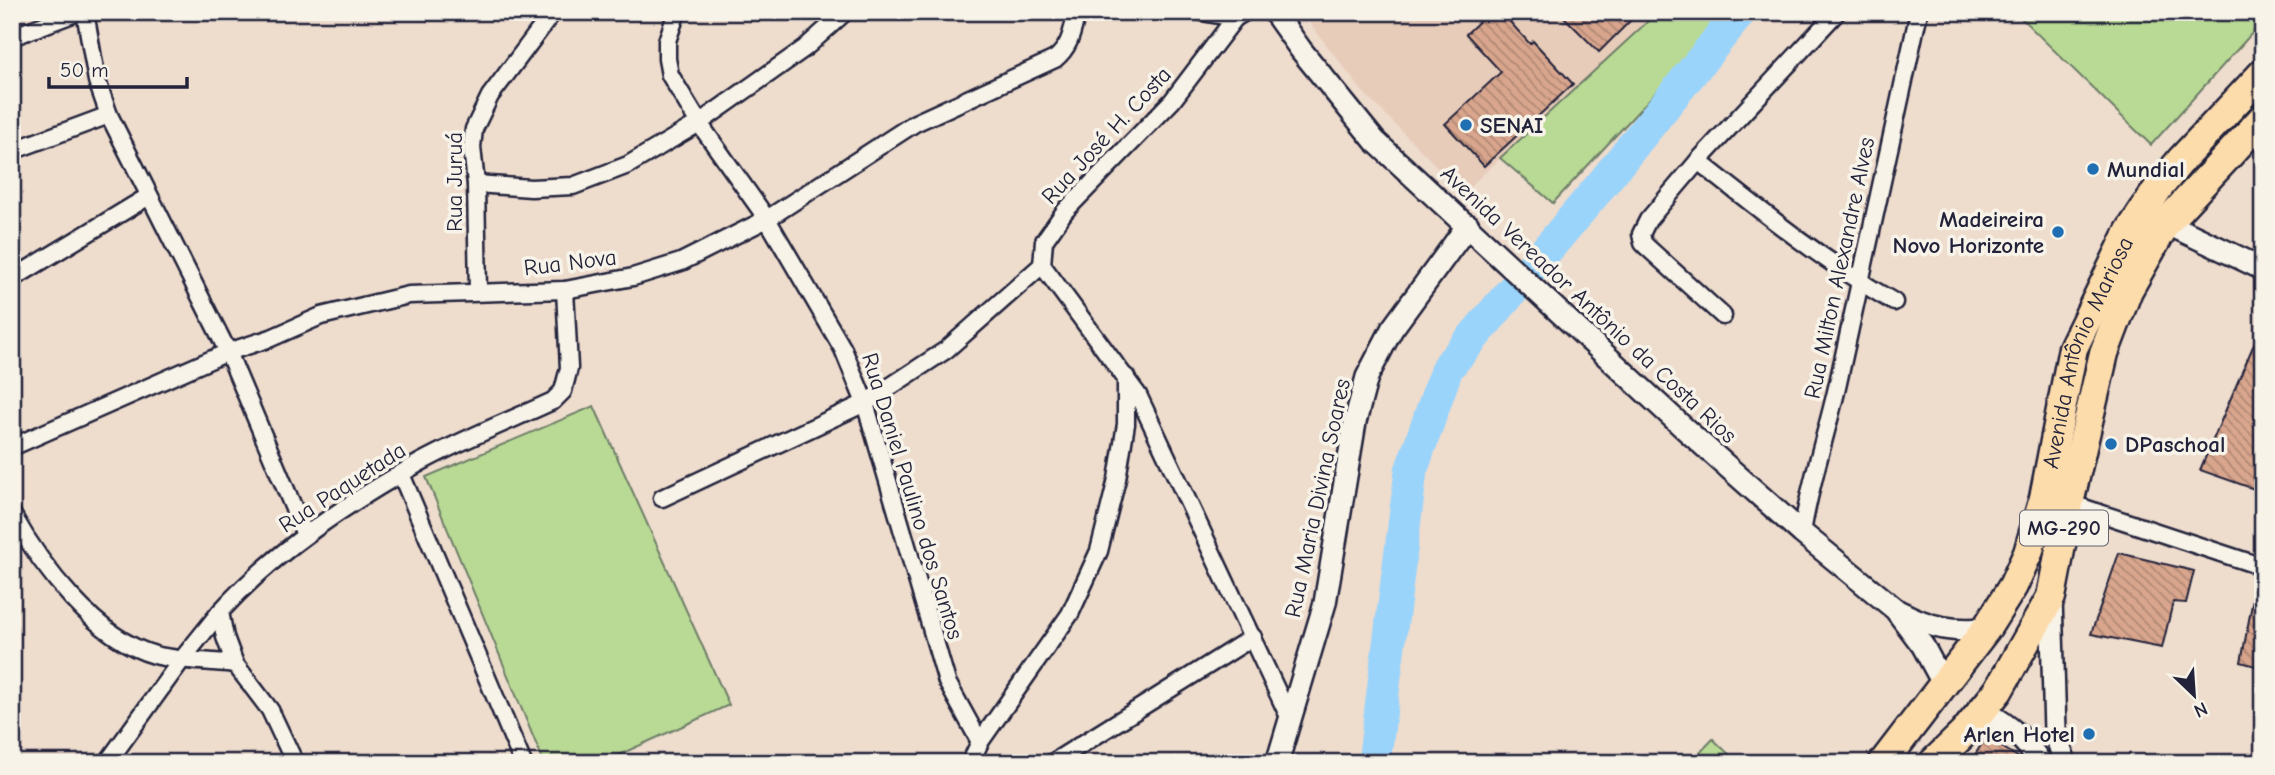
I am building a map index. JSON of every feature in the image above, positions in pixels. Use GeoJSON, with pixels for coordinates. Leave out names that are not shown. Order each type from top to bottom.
{"type":"FeatureCollection","features":[{"type":"Feature","properties":{"kind":"highway","name":"Avenida Antônio Mariosa"},"geometry":{"type":"LineString","coordinates":[[1944,685],[1986,629],[2013,586],[2028,553],[2044,498],[2073,348],[2130,230],[2182,159],[2263,73]]}},
{"type":"Feature","properties":{"kind":"highway","name":"Avenida Antônio Mariosa"},"geometry":{"type":"LineString","coordinates":[[1990,701],[2051,597],[2069,503],[2104,353],[2128,290],[2166,223],[2263,118]]}},
{"type":"Feature","properties":{"kind":"highway"},"geometry":{"type":"LineString","coordinates":[[2069,366],[2084,335],[2094,325],[2098,324],[2104,331],[2104,353]]}},
{"type":"Feature","properties":{"kind":"highway","name":"MG-290"},"geometry":{"type":"LineString","coordinates":[[1883,763],[1944,685]]}},
{"type":"Feature","properties":{"kind":"highway","name":"MG-290"},"geometry":{"type":"LineString","coordinates":[[1933,763],[1964,733],[1990,701]]}},
{"type":"Feature","properties":{"kind":"main road","name":"Avenida Vereador Antônio da Costa Rios"},"geometry":{"type":"LineString","coordinates":[[1275,12],[1301,50],[1375,141],[1685,428],[1802,533],[1895,609],[1923,646],[1944,685]]}},
{"type":"Feature","properties":{"kind":"main road"},"geometry":{"type":"LineString","coordinates":[[2166,223],[2263,269]]}},
{"type":"Feature","properties":{"kind":"main road","name":"Rua Maria Divina Soares"},"geometry":{"type":"LineString","coordinates":[[1277,763],[1325,603],[1355,422],[1367,377],[1392,329],[1468,226]]}},
{"type":"Feature","properties":{"kind":"main road"},"geometry":{"type":"LineString","coordinates":[[2051,597],[2055,731],[2065,763]]}},
{"type":"Feature","properties":{"kind":"main road","name":"Avenida Vereador Antônio da Costa Rios"},"geometry":{"type":"LineString","coordinates":[[1895,609],[1935,627],[1956,631],[1986,629]]}},
{"type":"Feature","properties":{"kind":"main road"},"geometry":{"type":"LineString","coordinates":[[1990,701],[2041,763]]}},
{"type":"Feature","properties":{"kind":"street"},"geometry":{"type":"LineString","coordinates":[[12,37],[78,12]]}},
{"type":"Feature","properties":{"kind":"street"},"geometry":{"type":"LineString","coordinates":[[85,12],[97,81],[109,115],[228,352],[305,535]]}},
{"type":"Feature","properties":{"kind":"street","name":"Rua Juruá"},"geometry":{"type":"LineString","coordinates":[[478,292],[476,184],[472,147],[474,129],[490,96],[552,12]]}},
{"type":"Feature","properties":{"kind":"street","name":"Rua Daniel Paulino dos Santos"},"geometry":{"type":"LineString","coordinates":[[677,12],[667,41],[670,75],[699,123],[767,219],[843,349],[864,403],[947,682],[979,742]]}},
{"type":"Feature","properties":{"kind":"street"},"geometry":{"type":"LineString","coordinates":[[476,184],[531,188],[573,186],[628,164],[699,123],[805,48],[845,12]]}},
{"type":"Feature","properties":{"kind":"street","name":"Rua Nova"},"geometry":{"type":"LineString","coordinates":[[12,447],[228,352],[271,338],[321,316],[409,295],[565,290],[633,277],[681,262],[767,219],[915,123],[1055,59],[1070,42],[1077,12]]}},
{"type":"Feature","properties":{"kind":"street"},"geometry":{"type":"LineString","coordinates":[[1202,12],[1240,15]]}},
{"type":"Feature","properties":{"kind":"street"},"geometry":{"type":"LineString","coordinates":[[1723,316],[1647,247],[1641,239],[1648,220],[1698,161],[1837,12]]}},
{"type":"Feature","properties":{"kind":"street","name":"Rua Milton Alexandre Alves"},"geometry":{"type":"LineString","coordinates":[[1802,533],[1807,501],[1836,391],[1919,12]]}},
{"type":"Feature","properties":{"kind":"street","name":"Rua José H. Costa"},"geometry":{"type":"LineString","coordinates":[[1042,265],[1044,241],[1065,211],[1172,101],[1240,15]]}},
{"type":"Feature","properties":{"kind":"street"},"geometry":{"type":"LineString","coordinates":[[12,151],[109,115]]}},
{"type":"Feature","properties":{"kind":"street"},"geometry":{"type":"LineString","coordinates":[[1698,161],[1780,226],[1860,283],[1894,302]]}},
{"type":"Feature","properties":{"kind":"street"},"geometry":{"type":"LineString","coordinates":[[12,279],[149,196]]}},
{"type":"Feature","properties":{"kind":"street"},"geometry":{"type":"LineString","coordinates":[[662,498],[864,403],[946,350],[1042,265],[1138,395],[1291,721]]}},
{"type":"Feature","properties":{"kind":"street","name":"Rua Paquetada"},"geometry":{"type":"LineString","coordinates":[[107,763],[183,658],[247,582],[305,535],[401,474],[423,461],[553,401],[563,391],[569,368],[565,290]]}},
{"type":"Feature","properties":{"kind":"street"},"geometry":{"type":"LineString","coordinates":[[970,763],[979,742],[1070,614],[1099,551],[1117,479],[1126,424],[1126,377]]}},
{"type":"Feature","properties":{"kind":"street"},"geometry":{"type":"LineString","coordinates":[[401,474],[523,763]]}},
{"type":"Feature","properties":{"kind":"street"},"geometry":{"type":"LineString","coordinates":[[2069,503],[2263,567]]}},
{"type":"Feature","properties":{"kind":"street"},"geometry":{"type":"LineString","coordinates":[[12,514],[26,539],[51,571],[102,628],[123,642],[156,655],[235,664]]}},
{"type":"Feature","properties":{"kind":"street"},"geometry":{"type":"LineString","coordinates":[[220,612],[225,637],[235,664],[270,710],[295,763]]}},
{"type":"Feature","properties":{"kind":"street"},"geometry":{"type":"LineString","coordinates":[[1052,763],[1253,637]]}},
{"type":"Feature","properties":{"kind":"shaded area","name":"SENAI"},"geometry":{"type":"Polygon","coordinates":[[[1312,12],[1658,12],[1463,193],[1363,92],[1305,17],[1312,12]]]}},
{"type":"Feature","properties":{"kind":"green space"},"geometry":{"type":"Polygon","coordinates":[[[1658,12],[1725,12],[1695,50],[1553,203],[1500,158],[1658,12]]]}},
{"type":"Feature","properties":{"kind":"green space"},"geometry":{"type":"Polygon","coordinates":[[[2015,12],[2263,12],[2263,21],[2151,145],[2015,12]]]}},
{"type":"Feature","properties":{"kind":"green space"},"geometry":{"type":"Polygon","coordinates":[[[594,406],[729,705],[601,763],[544,763],[426,477],[594,406]]]}},
{"type":"Feature","properties":{"kind":"green space"},"geometry":{"type":"Polygon","coordinates":[[[1713,739],[1738,763],[1690,763],[1713,739]]]}},
{"type":"Feature","properties":{"kind":"building"},"geometry":{"type":"Polygon","coordinates":[[[1489,12],[1501,12],[1530,44],[1533,41],[1573,84],[1484,166],[1445,124],[1501,72],[1466,34],[1489,12]]]}},
{"type":"Feature","properties":{"kind":"building"},"geometry":{"type":"Polygon","coordinates":[[[1559,12],[1639,12],[1599,52],[1559,12]]]}},
{"type":"Feature","properties":{"kind":"building"},"geometry":{"type":"Polygon","coordinates":[[[2263,323],[2263,492],[2200,470],[2263,323]]]}},
{"type":"Feature","properties":{"kind":"building"},"geometry":{"type":"Polygon","coordinates":[[[2119,553],[2194,571],[2186,603],[2173,602],[2162,648],[2091,634],[2119,553]]]}},
{"type":"Feature","properties":{"kind":"building"},"geometry":{"type":"Polygon","coordinates":[[[2255,588],[2263,588],[2263,668],[2241,662],[2255,588]]]}},
{"type":"Feature","properties":{"kind":"building"},"geometry":{"type":"Polygon","coordinates":[[[1986,737],[2024,761],[2025,763],[1970,763],[1986,737]]]}},
{"type":"Feature","properties":{"kind":"waterway"},"geometry":{"type":"LineString","coordinates":[[1374,763],[1411,471],[1447,368],[1598,189],[1740,12]]}},
{"type":"Feature","properties":{"kind":"place","name":"SENAI"},"geometry":{"type":"Point","coordinates":[1466,125]}},
{"type":"Feature","properties":{"kind":"place","name":"Mundial"},"geometry":{"type":"Point","coordinates":[2093,169]}},
{"type":"Feature","properties":{"kind":"place","name":"Madeireira Novo Horizonte"},"geometry":{"type":"Point","coordinates":[2058,232]}},
{"type":"Feature","properties":{"kind":"place","name":"DPaschoal"},"geometry":{"type":"Point","coordinates":[2111,444]}},
{"type":"Feature","properties":{"kind":"place","name":"Arlen Hotel"},"geometry":{"type":"Point","coordinates":[2089,734]}}]}
